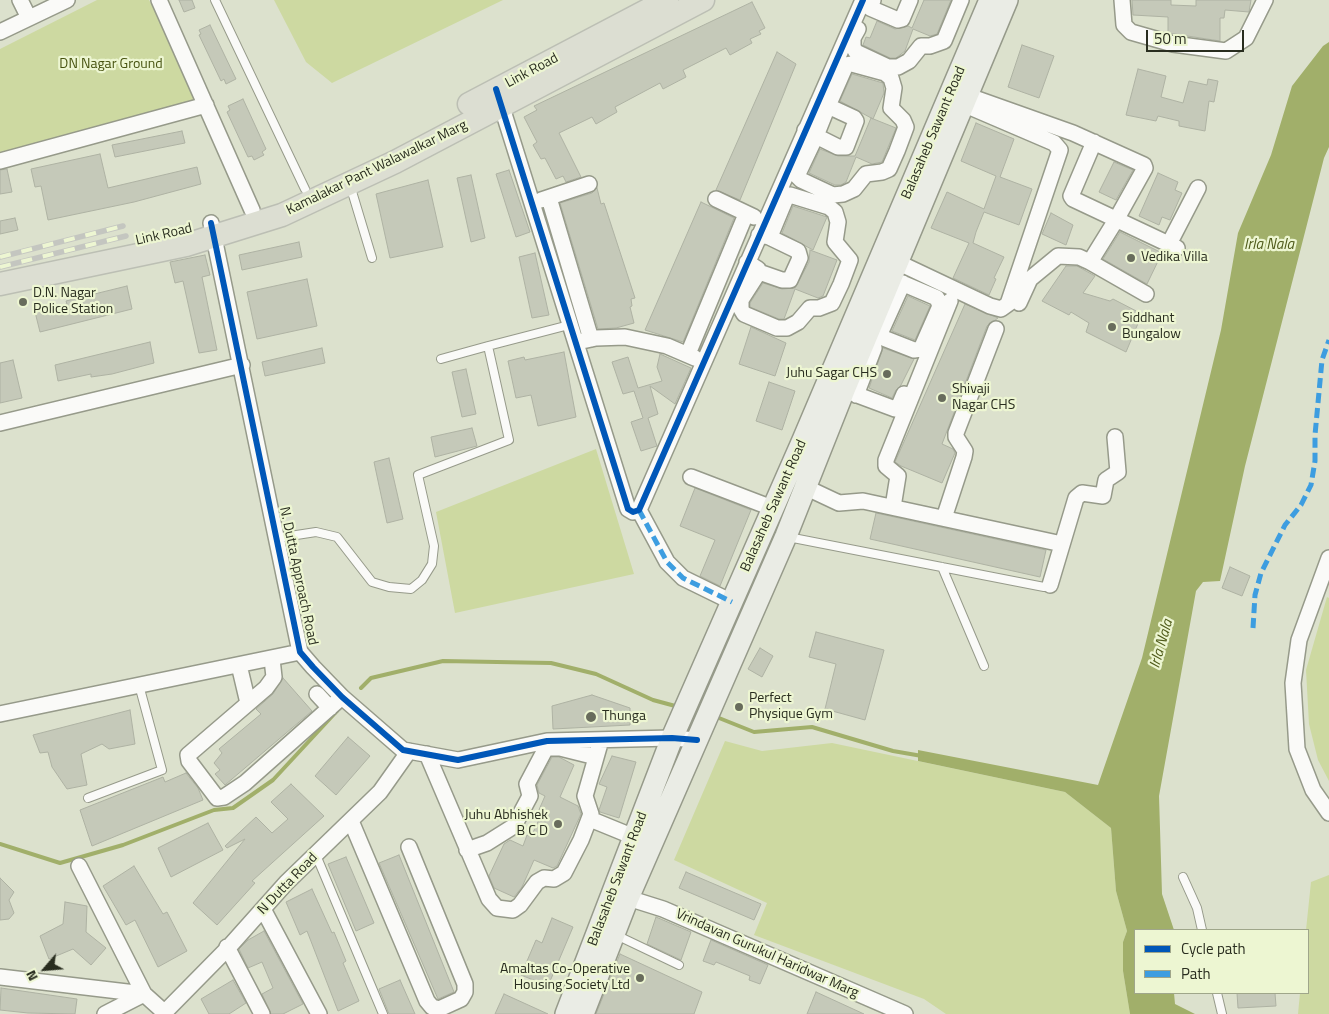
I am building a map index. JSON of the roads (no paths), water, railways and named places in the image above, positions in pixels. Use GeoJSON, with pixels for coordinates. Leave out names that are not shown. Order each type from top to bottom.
{"type":"FeatureCollection","features":[{"type":"Feature","properties":{"kind":"main road","name":"Link Road"},"geometry":{"type":"LineString","coordinates":[[0,269],[212,231],[252,210],[308,195],[389,149],[499,97],[667,0]]}},
{"type":"Feature","properties":{"kind":"main road","name":"Kamalakar Pant Walawalkar Marg"},"geometry":{"type":"LineString","coordinates":[[0,284],[282,215],[308,195],[349,183],[395,162],[499,97],[703,0]]}},
{"type":"Feature","properties":{"kind":"main road","name":"Balasaheb Sawant Road"},"geometry":{"type":"LineString","coordinates":[[573,1013],[614,934],[786,536],[805,487],[874,339],[957,107],[990,0]]}},
{"type":"Feature","properties":{"kind":"main road","name":"Balasaheb Sawant Road"},"geometry":{"type":"LineString","coordinates":[[573,1013],[634,837],[672,738],[772,508],[1007,0]]}},
{"type":"Feature","properties":{"kind":"street"},"geometry":{"type":"LineString","coordinates":[[0,32],[30,6],[67,0]]}},
{"type":"Feature","properties":{"kind":"street"},"geometry":{"type":"LineString","coordinates":[[158,0],[252,210]]}},
{"type":"Feature","properties":{"kind":"street"},"geometry":{"type":"LineString","coordinates":[[867,3],[898,20],[902,19],[910,0]]}},
{"type":"Feature","properties":{"kind":"street"},"geometry":{"type":"LineString","coordinates":[[867,3],[853,38],[853,47],[856,52],[888,67],[898,67],[909,61],[921,46],[930,46],[944,41],[961,0]]}},
{"type":"Feature","properties":{"kind":"street"},"geometry":{"type":"LineString","coordinates":[[1122,0],[1124,25],[1131,32],[1172,44],[1226,51],[1246,38],[1265,0]]}},
{"type":"Feature","properties":{"kind":"street"},"geometry":{"type":"LineString","coordinates":[[764,232],[811,133],[867,3]]}},
{"type":"Feature","properties":{"kind":"street"},"geometry":{"type":"LineString","coordinates":[[811,133],[798,176],[800,180],[833,195],[843,194],[854,189],[866,174],[882,172],[888,169],[906,127],[903,120],[891,108],[894,88],[891,78],[885,73],[852,64],[846,65],[823,104]]}},
{"type":"Feature","properties":{"kind":"street"},"geometry":{"type":"LineString","coordinates":[[499,97],[628,509],[633,512],[639,510],[747,262],[786,198],[795,196],[829,207],[835,212],[838,222],[835,242],[850,260],[832,303],[819,308],[810,308],[798,322],[787,328],[777,328],[744,314],[741,309],[742,300],[759,272]]}},
{"type":"Feature","properties":{"kind":"street"},"geometry":{"type":"LineString","coordinates":[[811,133],[838,147],[846,147],[856,125],[854,118],[823,104]]}},
{"type":"Feature","properties":{"kind":"street"},"geometry":{"type":"LineString","coordinates":[[0,161],[206,106]]}},
{"type":"Feature","properties":{"kind":"street"},"geometry":{"type":"LineString","coordinates":[[957,107],[1094,142],[1144,164],[1145,168],[1090,262]]}},
{"type":"Feature","properties":{"kind":"street"},"geometry":{"type":"LineString","coordinates":[[897,274],[1001,309],[1008,304],[1060,150],[1054,144],[957,107]]}},
{"type":"Feature","properties":{"kind":"street"},"geometry":{"type":"LineString","coordinates":[[1094,142],[1071,196],[1076,202],[1173,246],[1198,188]]}},
{"type":"Feature","properties":{"kind":"street"},"geometry":{"type":"LineString","coordinates":[[531,203],[590,184]]}},
{"type":"Feature","properties":{"kind":"street"},"geometry":{"type":"LineString","coordinates":[[549,198],[591,339]]}},
{"type":"Feature","properties":{"kind":"street"},"geometry":{"type":"LineString","coordinates":[[716,199],[746,214],[764,232],[798,251],[800,258],[790,280],[782,280],[759,272],[758,269],[747,262]]}},
{"type":"Feature","properties":{"kind":"street"},"geometry":{"type":"LineString","coordinates":[[688,354],[746,214]]}},
{"type":"Feature","properties":{"kind":"street","name":"N. Dutta Approach Road"},"geometry":{"type":"LineString","coordinates":[[212,231],[242,365],[300,652],[342,697],[397,745],[409,751],[458,760],[546,745],[601,740],[672,738],[697,740]]}},
{"type":"Feature","properties":{"kind":"street"},"geometry":{"type":"LineString","coordinates":[[1018,303],[1030,279],[1058,256],[1079,257],[1146,294]]}},
{"type":"Feature","properties":{"kind":"street"},"geometry":{"type":"LineString","coordinates":[[874,339],[914,350],[921,349],[940,302],[937,298],[897,274]]}},
{"type":"Feature","properties":{"kind":"street"},"geometry":{"type":"LineString","coordinates":[[893,508],[898,476],[886,466],[886,460],[950,301]]}},
{"type":"Feature","properties":{"kind":"street"},"geometry":{"type":"LineString","coordinates":[[569,325],[586,320]]}},
{"type":"Feature","properties":{"kind":"street"},"geometry":{"type":"LineString","coordinates":[[702,320],[719,328]]}},
{"type":"Feature","properties":{"kind":"street"},"geometry":{"type":"LineString","coordinates":[[944,518],[965,451],[956,437],[956,432],[996,329]]}},
{"type":"Feature","properties":{"kind":"street"},"geometry":{"type":"LineString","coordinates":[[575,344],[591,339],[626,337],[667,346],[704,362]]}},
{"type":"Feature","properties":{"kind":"street"},"geometry":{"type":"LineString","coordinates":[[850,392],[889,408],[898,408],[917,363]]}},
{"type":"Feature","properties":{"kind":"street"},"geometry":{"type":"LineString","coordinates":[[0,423],[242,365]]}},
{"type":"Feature","properties":{"kind":"street"},"geometry":{"type":"LineString","coordinates":[[1047,586],[1078,494],[1103,496],[1106,480],[1116,476],[1118,472],[1115,437]]}},
{"type":"Feature","properties":{"kind":"street"},"geometry":{"type":"LineString","coordinates":[[691,477],[772,508]]}},
{"type":"Feature","properties":{"kind":"street"},"geometry":{"type":"LineString","coordinates":[[805,487],[839,503],[862,501],[1062,544]]}},
{"type":"Feature","properties":{"kind":"street"},"geometry":{"type":"LineString","coordinates":[[639,510],[667,562],[683,578],[732,602]]}},
{"type":"Feature","properties":{"kind":"street"},"geometry":{"type":"LineString","coordinates":[[1329,558],[1299,640],[1293,683],[1297,749],[1313,790],[1329,813]]}},
{"type":"Feature","properties":{"kind":"street"},"geometry":{"type":"LineString","coordinates":[[0,714],[300,652]]}},
{"type":"Feature","properties":{"kind":"street"},"geometry":{"type":"LineString","coordinates":[[272,658],[274,676],[266,688],[188,754],[189,761],[216,798],[224,797],[245,783],[342,697]]}},
{"type":"Feature","properties":{"kind":"street"},"geometry":{"type":"LineString","coordinates":[[239,665],[248,703]]}},
{"type":"Feature","properties":{"kind":"street"},"geometry":{"type":"LineString","coordinates":[[317,694],[330,708]]}},
{"type":"Feature","properties":{"kind":"street"},"geometry":{"type":"LineString","coordinates":[[427,754],[489,899],[497,908],[513,910],[520,905],[537,882],[544,878],[554,880],[564,873],[592,814],[585,796],[601,740]]}},
{"type":"Feature","properties":{"kind":"street"},"geometry":{"type":"LineString","coordinates":[[467,850],[487,843],[514,826],[530,796],[527,784],[546,745],[596,756]]}},
{"type":"Feature","properties":{"kind":"street","name":"N Dutta Road"},"geometry":{"type":"LineString","coordinates":[[164,1013],[263,909],[380,792],[409,751]]}},
{"type":"Feature","properties":{"kind":"street"},"geometry":{"type":"LineString","coordinates":[[590,819],[634,837]]}},
{"type":"Feature","properties":{"kind":"street"},"geometry":{"type":"LineString","coordinates":[[351,821],[428,1001],[432,1007],[439,1008],[461,999],[465,992],[465,984],[409,847]]}},
{"type":"Feature","properties":{"kind":"street"},"geometry":{"type":"LineString","coordinates":[[79,866],[144,994],[164,1013]]}},
{"type":"Feature","properties":{"kind":"street","name":"Vrindavan Gurukul Haridwar Marg"},"geometry":{"type":"LineString","coordinates":[[628,898],[663,909],[905,1014]]}},
{"type":"Feature","properties":{"kind":"street"},"geometry":{"type":"LineString","coordinates":[[263,909],[319,1014]]}},
{"type":"Feature","properties":{"kind":"street"},"geometry":{"type":"LineString","coordinates":[[226,947],[262,1014]]}},
{"type":"Feature","properties":{"kind":"street"},"geometry":{"type":"LineString","coordinates":[[0,978],[144,994]]}},
{"type":"Feature","properties":{"kind":"street"},"geometry":{"type":"LineString","coordinates":[[105,1014],[144,994]]}},
{"type":"Feature","properties":{"kind":"lane"},"geometry":{"type":"LineString","coordinates":[[215,0],[308,195]]}},
{"type":"Feature","properties":{"kind":"lane"},"geometry":{"type":"LineString","coordinates":[[349,183],[372,258]]}},
{"type":"Feature","properties":{"kind":"lane"},"geometry":{"type":"LineString","coordinates":[[441,359],[569,325]]}},
{"type":"Feature","properties":{"kind":"lane"},"geometry":{"type":"LineString","coordinates":[[277,538],[316,532],[337,537],[372,582],[389,587],[411,589],[422,580],[432,564],[434,546],[418,475],[509,440],[488,346]]}},
{"type":"Feature","properties":{"kind":"lane"},"geometry":{"type":"LineString","coordinates":[[786,536],[1047,586]]}},
{"type":"Feature","properties":{"kind":"lane"},"geometry":{"type":"LineString","coordinates":[[942,567],[984,666]]}},
{"type":"Feature","properties":{"kind":"lane"},"geometry":{"type":"LineString","coordinates":[[88,798],[162,770],[139,686]]}},
{"type":"Feature","properties":{"kind":"lane"},"geometry":{"type":"LineString","coordinates":[[316,855],[383,1014]]}},
{"type":"Feature","properties":{"kind":"lane"},"geometry":{"type":"LineString","coordinates":[[1183,876],[1197,908],[1202,929]]}},
{"type":"Feature","properties":{"kind":"lane"},"geometry":{"type":"LineString","coordinates":[[614,934],[679,965]]}},
{"type":"Feature","properties":{"kind":"lane"},"geometry":{"type":"LineString","coordinates":[[1217,994],[1222,1014]]}},
{"type":"Feature","properties":{"kind":"water","name":"Irla Nala"},"geometry":{"type":"Polygon","coordinates":[[[1329,42],[1329,147],[1324,158],[1245,466],[1220,581],[1203,582],[1196,591],[1159,796],[1162,894],[1174,929],[1134,929],[1134,994],[1174,994],[1175,1004],[1195,1014],[1130,1014],[1123,971],[1123,942],[1127,931],[1116,891],[1111,828],[1065,792],[918,761],[918,750],[1098,785],[1142,658],[1221,330],[1238,233],[1271,155],[1292,86],[1323,46],[1329,42]]]}},
{"type":"Feature","properties":{"kind":"waterway"},"geometry":{"type":"LineString","coordinates":[[361,688],[371,678],[443,661],[551,663],[596,674],[653,700],[679,707]]}},
{"type":"Feature","properties":{"kind":"waterway"},"geometry":{"type":"LineString","coordinates":[[0,844],[60,863],[123,845],[214,810],[233,808],[273,780],[337,711]]}},
{"type":"Feature","properties":{"kind":"waterway"},"geometry":{"type":"LineString","coordinates":[[719,718],[754,732],[812,727],[893,751],[922,756]]}},
{"type":"Feature","properties":{"kind":"railway"},"geometry":{"type":"LineString","coordinates":[[0,257],[123,226]]}},
{"type":"Feature","properties":{"kind":"railway"},"geometry":{"type":"LineString","coordinates":[[0,267],[126,236]]}},
{"type":"Feature","properties":{"kind":"place","name":"Vedika Villa"},"geometry":{"type":"Point","coordinates":[1131,258]}},
{"type":"Feature","properties":{"kind":"place","name":"D.N. Nagar Police Station"},"geometry":{"type":"Point","coordinates":[23,302]}},
{"type":"Feature","properties":{"kind":"place","name":"Siddhant Bungalow"},"geometry":{"type":"Point","coordinates":[1112,327]}},
{"type":"Feature","properties":{"kind":"place","name":"Juhu Sagar CHS"},"geometry":{"type":"Point","coordinates":[887,374]}},
{"type":"Feature","properties":{"kind":"place","name":"Shivaji Nagar CHS"},"geometry":{"type":"Point","coordinates":[942,398]}},
{"type":"Feature","properties":{"kind":"place","name":"Perfect Physique Gym"},"geometry":{"type":"Point","coordinates":[739,707]}},
{"type":"Feature","properties":{"kind":"place","name":"Thunga"},"geometry":{"type":"Point","coordinates":[591,717]}},
{"type":"Feature","properties":{"kind":"place","name":"Juhu Abhishek B C D"},"geometry":{"type":"Point","coordinates":[558,824]}},
{"type":"Feature","properties":{"kind":"place","name":"Amaltas Co-Operative Housing Society Ltd"},"geometry":{"type":"Point","coordinates":[640,978]}},
{"type":"Feature","properties":{"kind":"park label","name":"DN Nagar Ground"},"geometry":{"type":"Point","coordinates":[111,65]}}]}
